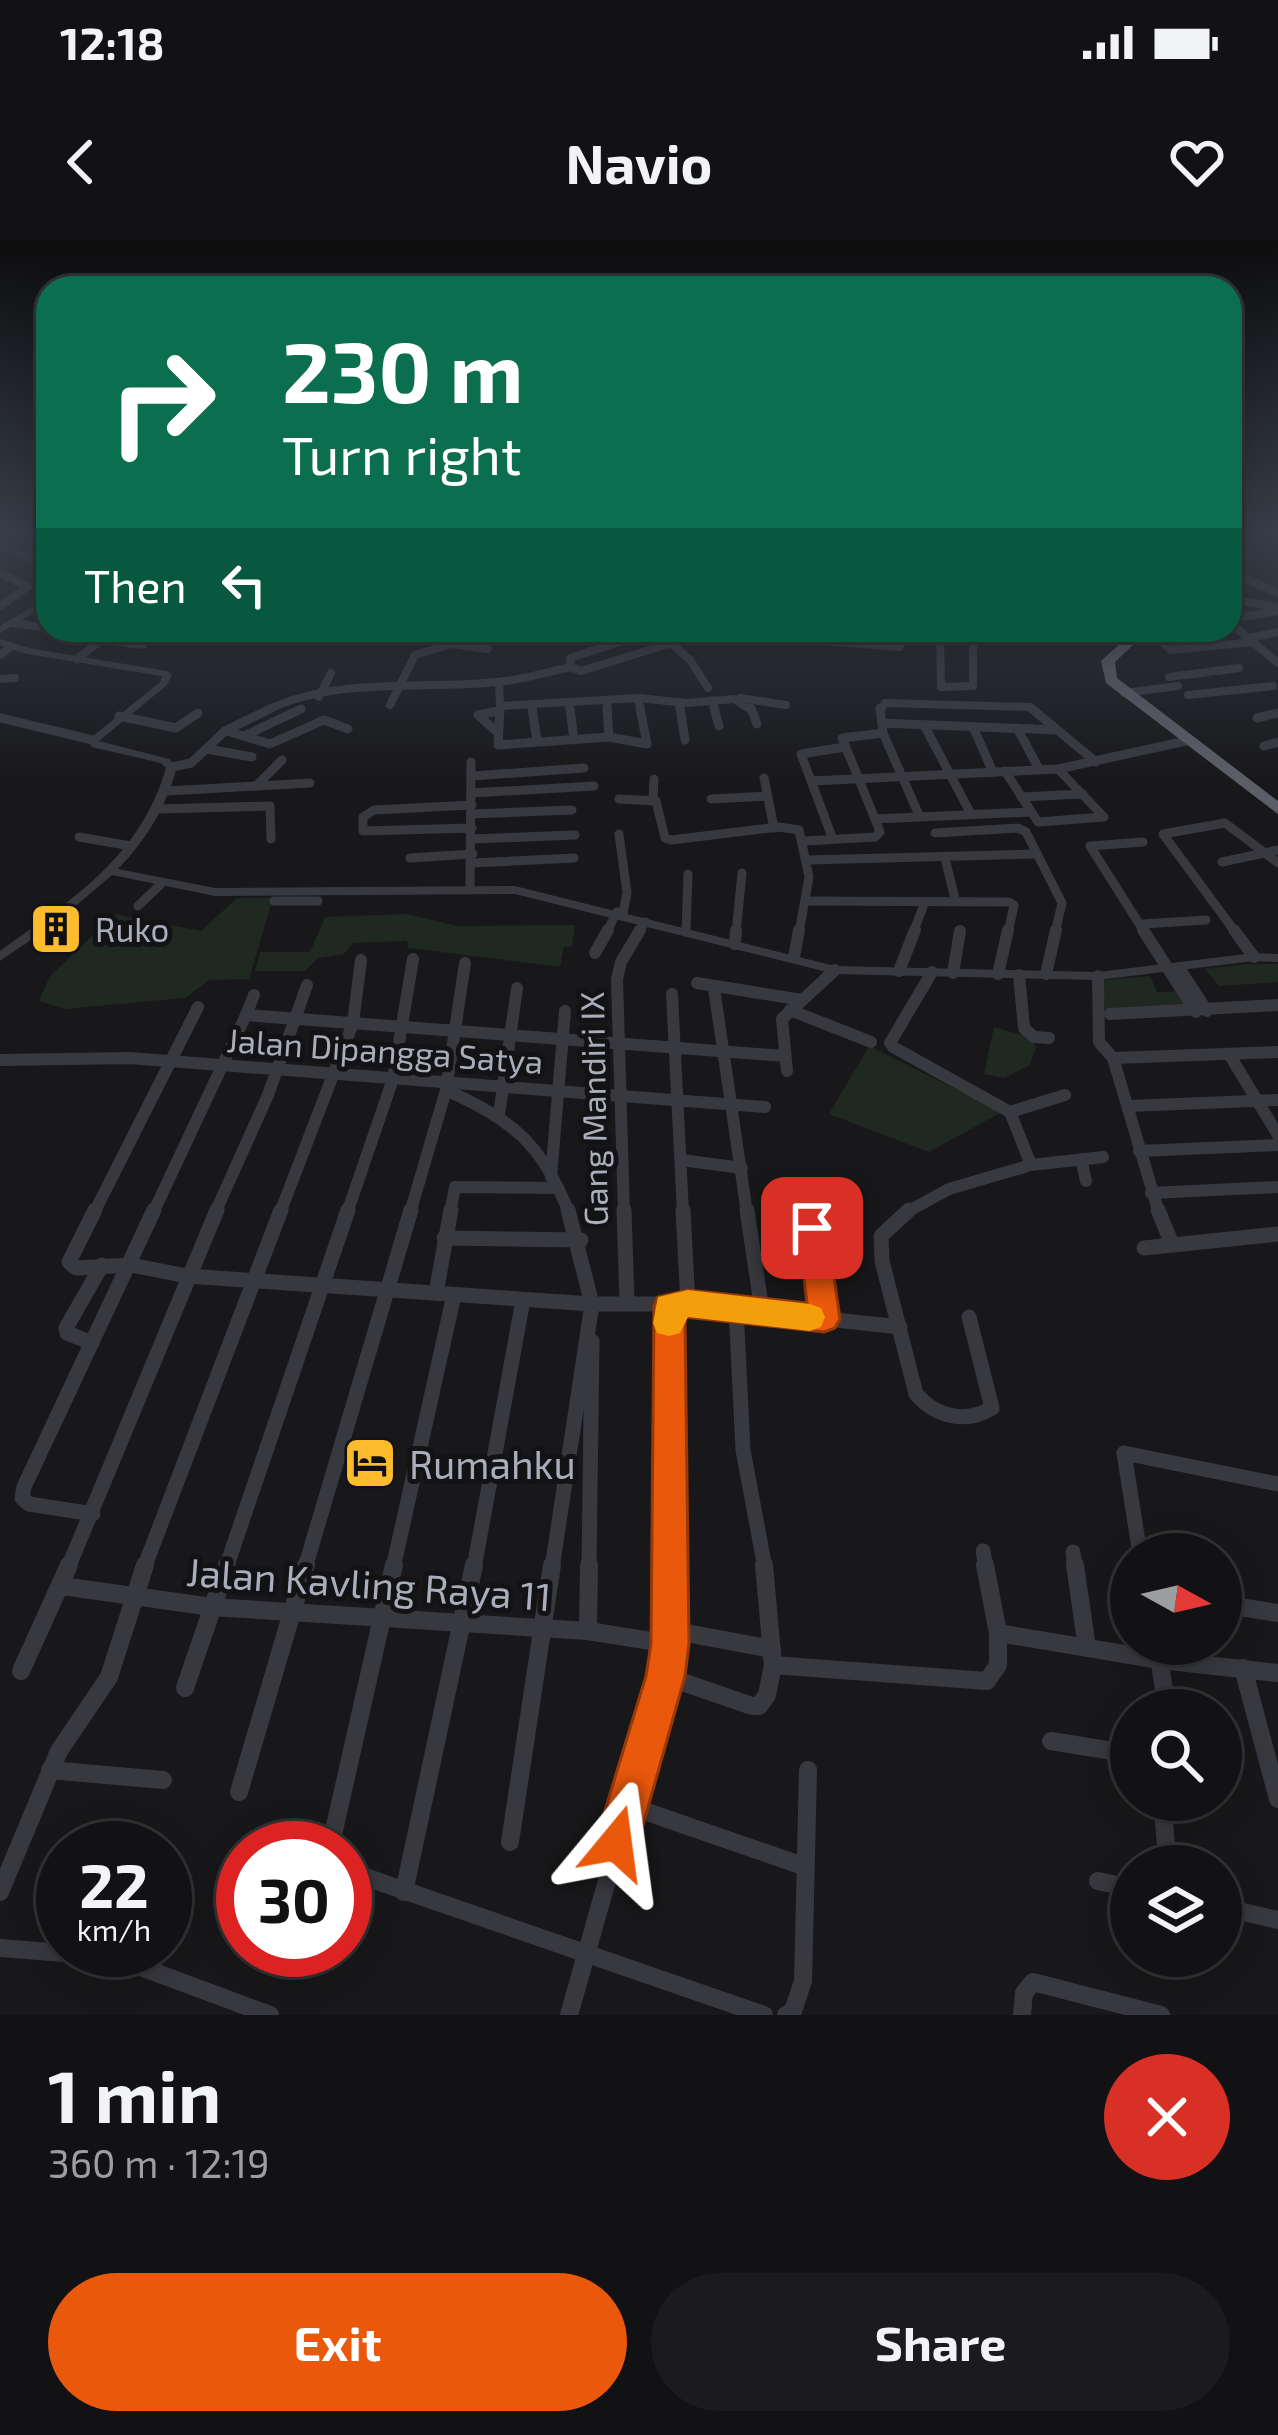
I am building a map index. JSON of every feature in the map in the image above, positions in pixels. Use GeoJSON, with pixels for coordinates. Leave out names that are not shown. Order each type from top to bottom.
{"type":"FeatureCollection","features":[{"type":"Feature","properties":{"kind":"highway"},"geometry":{"type":"LineString","coordinates":[[1128,642],[1108,661],[1111,680],[1186,741],[1274,802]]}},
{"type":"Feature","properties":{"kind":"street"},"geometry":{"type":"LineString","coordinates":[[0,630],[20,618]]}},
{"type":"Feature","properties":{"kind":"street"},"geometry":{"type":"LineString","coordinates":[[12,623],[36,626]]}},
{"type":"Feature","properties":{"kind":"street"},"geometry":{"type":"LineString","coordinates":[[1242,632],[1275,658]]}},
{"type":"Feature","properties":{"kind":"street"},"geometry":{"type":"LineString","coordinates":[[1242,641],[1278,632]]}},
{"type":"Feature","properties":{"kind":"street"},"geometry":{"type":"LineString","coordinates":[[77,658],[98,642]]}},
{"type":"Feature","properties":{"kind":"street"},"geometry":{"type":"LineString","coordinates":[[116,642],[143,645]]}},
{"type":"Feature","properties":{"kind":"street"},"geometry":{"type":"LineString","coordinates":[[571,667],[570,658],[619,642]]}},
{"type":"Feature","properties":{"kind":"street"},"geometry":{"type":"LineString","coordinates":[[668,642],[697,667],[708,688]]}},
{"type":"Feature","properties":{"kind":"street"},"geometry":{"type":"LineString","coordinates":[[172,767],[190,763],[225,731],[264,710],[403,685],[499,682],[571,667],[581,671],[677,642]]}},
{"type":"Feature","properties":{"kind":"street"},"geometry":{"type":"LineString","coordinates":[[833,642],[900,647],[901,642]]}},
{"type":"Feature","properties":{"kind":"street"},"geometry":{"type":"LineString","coordinates":[[940,642],[940,687],[964,689],[973,686],[973,642]]}},
{"type":"Feature","properties":{"kind":"street"},"geometry":{"type":"LineString","coordinates":[[1161,642],[1171,650],[1235,642]]}},
{"type":"Feature","properties":{"kind":"street"},"geometry":{"type":"LineString","coordinates":[[390,705],[415,655],[453,644],[488,649]]}},
{"type":"Feature","properties":{"kind":"street"},"geometry":{"type":"LineString","coordinates":[[0,718],[93,740],[164,683],[167,674],[4,648]]}},
{"type":"Feature","properties":{"kind":"street"},"geometry":{"type":"LineString","coordinates":[[1227,657],[1260,688]]}},
{"type":"Feature","properties":{"kind":"street"},"geometry":{"type":"LineString","coordinates":[[1196,704],[1166,675],[1239,668]]}},
{"type":"Feature","properties":{"kind":"street"},"geometry":{"type":"LineString","coordinates":[[319,697],[331,673]]}},
{"type":"Feature","properties":{"kind":"street"},"geometry":{"type":"LineString","coordinates":[[0,679],[15,678]]}},
{"type":"Feature","properties":{"kind":"street"},"geometry":{"type":"LineString","coordinates":[[499,682],[498,745],[608,737],[649,743],[638,698]]}},
{"type":"Feature","properties":{"kind":"street"},"geometry":{"type":"LineString","coordinates":[[1124,693],[1178,686]]}},
{"type":"Feature","properties":{"kind":"street"},"geometry":{"type":"LineString","coordinates":[[1188,695],[1273,686]]}},
{"type":"Feature","properties":{"kind":"street"},"geometry":{"type":"LineString","coordinates":[[497,732],[478,715],[499,708],[638,698],[679,702],[751,698],[785,705]]}},
{"type":"Feature","properties":{"kind":"street"},"geometry":{"type":"LineString","coordinates":[[734,699],[750,706],[757,724]]}},
{"type":"Feature","properties":{"kind":"street"},"geometry":{"type":"LineString","coordinates":[[607,700],[608,737]]}},
{"type":"Feature","properties":{"kind":"street"},"geometry":{"type":"LineString","coordinates":[[712,700],[719,726]]}},
{"type":"Feature","properties":{"kind":"street"},"geometry":{"type":"LineString","coordinates":[[679,702],[685,740]]}},
{"type":"Feature","properties":{"kind":"street"},"geometry":{"type":"LineString","coordinates":[[568,703],[574,739]]}},
{"type":"Feature","properties":{"kind":"street"},"geometry":{"type":"LineString","coordinates":[[919,815],[882,728],[880,707],[885,703],[1030,707],[1096,762]]}},
{"type":"Feature","properties":{"kind":"street"},"geometry":{"type":"LineString","coordinates":[[532,705],[537,741]]}},
{"type":"Feature","properties":{"kind":"street"},"geometry":{"type":"LineString","coordinates":[[247,735],[301,709]]}},
{"type":"Feature","properties":{"kind":"street"},"geometry":{"type":"LineString","coordinates":[[1258,718],[1278,712]]}},
{"type":"Feature","properties":{"kind":"street"},"geometry":{"type":"LineString","coordinates":[[119,716],[176,728],[198,713]]}},
{"type":"Feature","properties":{"kind":"street"},"geometry":{"type":"LineString","coordinates":[[225,731],[267,745],[324,720],[348,729]]}},
{"type":"Feature","properties":{"kind":"street"},"geometry":{"type":"LineString","coordinates":[[924,725],[971,814]]}},
{"type":"Feature","properties":{"kind":"street"},"geometry":{"type":"LineString","coordinates":[[805,841],[875,837],[880,832],[844,734],[924,725],[1058,730]]}},
{"type":"Feature","properties":{"kind":"street"},"geometry":{"type":"LineString","coordinates":[[974,727],[993,772]]}},
{"type":"Feature","properties":{"kind":"street"},"geometry":{"type":"LineString","coordinates":[[1016,728],[1039,769]]}},
{"type":"Feature","properties":{"kind":"street"},"geometry":{"type":"LineString","coordinates":[[93,740],[96,745],[165,761],[172,767]]}},
{"type":"Feature","properties":{"kind":"street"},"geometry":{"type":"LineString","coordinates":[[812,781],[1058,769],[1186,741]]}},
{"type":"Feature","properties":{"kind":"street"},"geometry":{"type":"LineString","coordinates":[[1264,746],[1278,742]]}},
{"type":"Feature","properties":{"kind":"street"},"geometry":{"type":"LineString","coordinates":[[832,837],[801,754],[845,747]]}},
{"type":"Feature","properties":{"kind":"street"},"geometry":{"type":"LineString","coordinates":[[207,749],[252,757]]}},
{"type":"Feature","properties":{"kind":"street"},"geometry":{"type":"LineString","coordinates":[[470,888],[471,762]]}},
{"type":"Feature","properties":{"kind":"street"},"geometry":{"type":"LineString","coordinates":[[256,786],[274,765]]}},
{"type":"Feature","properties":{"kind":"street"},"geometry":{"type":"LineString","coordinates":[[0,957],[108,871],[158,809],[172,767]]}},
{"type":"Feature","properties":{"kind":"street"},"geometry":{"type":"LineString","coordinates":[[472,776],[584,768]]}},
{"type":"Feature","properties":{"kind":"street"},"geometry":{"type":"LineString","coordinates":[[1006,771],[1030,812],[1045,823],[1104,818],[1058,769]]}},
{"type":"Feature","properties":{"kind":"street"},"geometry":{"type":"LineString","coordinates":[[654,778],[653,799],[665,838],[796,827],[809,860],[794,958]]}},
{"type":"Feature","properties":{"kind":"street"},"geometry":{"type":"LineString","coordinates":[[764,778],[774,827]]}},
{"type":"Feature","properties":{"kind":"street"},"geometry":{"type":"LineString","coordinates":[[167,791],[310,783]]}},
{"type":"Feature","properties":{"kind":"street"},"geometry":{"type":"LineString","coordinates":[[575,836],[363,831],[363,817],[370,811],[471,804],[594,787]]}},
{"type":"Feature","properties":{"kind":"street"},"geometry":{"type":"LineString","coordinates":[[1022,797],[1083,794]]}},
{"type":"Feature","properties":{"kind":"street"},"geometry":{"type":"LineString","coordinates":[[711,799],[767,796]]}},
{"type":"Feature","properties":{"kind":"street"},"geometry":{"type":"LineString","coordinates":[[619,799],[653,799]]}},
{"type":"Feature","properties":{"kind":"street"},"geometry":{"type":"LineString","coordinates":[[471,804],[572,810]]}},
{"type":"Feature","properties":{"kind":"street"},"geometry":{"type":"LineString","coordinates":[[158,809],[267,806],[272,808],[271,839]]}},
{"type":"Feature","properties":{"kind":"street"},"geometry":{"type":"LineString","coordinates":[[875,819],[1030,812]]}},
{"type":"Feature","properties":{"kind":"street"},"geometry":{"type":"LineString","coordinates":[[1254,957],[1162,834],[1219,822],[1272,852],[1278,863]]}},
{"type":"Feature","properties":{"kind":"street"},"geometry":{"type":"LineString","coordinates":[[935,833],[1021,828],[1062,903],[1046,974]]}},
{"type":"Feature","properties":{"kind":"street"},"geometry":{"type":"LineString","coordinates":[[595,953],[628,893],[619,834]]}},
{"type":"Feature","properties":{"kind":"street"},"geometry":{"type":"LineString","coordinates":[[79,837],[130,846]]}},
{"type":"Feature","properties":{"kind":"street"},"geometry":{"type":"LineString","coordinates":[[1142,842],[1090,846],[1202,1011]]}},
{"type":"Feature","properties":{"kind":"street"},"geometry":{"type":"LineString","coordinates":[[1222,862],[1272,852]]}},
{"type":"Feature","properties":{"kind":"street"},"geometry":{"type":"LineString","coordinates":[[809,860],[1034,854]]}},
{"type":"Feature","properties":{"kind":"street"},"geometry":{"type":"LineString","coordinates":[[410,859],[574,858]]}},
{"type":"Feature","properties":{"kind":"street"},"geometry":{"type":"LineString","coordinates":[[945,859],[956,898]]}},
{"type":"Feature","properties":{"kind":"street"},"geometry":{"type":"LineString","coordinates":[[108,871],[274,901],[318,901]]}},
{"type":"Feature","properties":{"kind":"street"},"geometry":{"type":"LineString","coordinates":[[735,944],[742,873]]}},
{"type":"Feature","properties":{"kind":"street"},"geometry":{"type":"LineString","coordinates":[[686,932],[688,874]]}},
{"type":"Feature","properties":{"kind":"street"},"geometry":{"type":"LineString","coordinates":[[138,906],[161,884]]}},
{"type":"Feature","properties":{"kind":"street"},"geometry":{"type":"LineString","coordinates":[[274,901],[470,888],[515,890],[835,970],[1098,976],[1278,958]]}},
{"type":"Feature","properties":{"kind":"street"},"geometry":{"type":"LineString","coordinates":[[806,901],[956,898],[1009,902],[1014,905],[998,974]]}},
{"type":"Feature","properties":{"kind":"street"},"geometry":{"type":"LineString","coordinates":[[899,970],[923,907]]}},
{"type":"Feature","properties":{"kind":"street"},"geometry":{"type":"LineString","coordinates":[[1143,924],[1206,920]]}},
{"type":"Feature","properties":{"kind":"street","name":"Gang Mandiri IX"},"geometry":{"type":"LineString","coordinates":[[627,1301],[618,970],[645,922]]}},
{"type":"Feature","properties":{"kind":"street"},"geometry":{"type":"LineString","coordinates":[[953,973],[959,931]]}},
{"type":"Feature","properties":{"kind":"street"},"geometry":{"type":"LineString","coordinates":[[185,1688],[393,1079],[413,959]]}},
{"type":"Feature","properties":{"kind":"street"},"geometry":{"type":"LineString","coordinates":[[0,1892],[50,1770],[109,1677],[134,1594],[335,1075],[353,1023],[361,960]]}},
{"type":"Feature","properties":{"kind":"street"},"geometry":{"type":"LineString","coordinates":[[239,1792],[447,1086],[465,963]]}},
{"type":"Feature","properties":{"kind":"street"},"geometry":{"type":"LineString","coordinates":[[788,1071],[782,1018],[835,970]]}},
{"type":"Feature","properties":{"kind":"street"},"geometry":{"type":"LineString","coordinates":[[932,972],[890,1042],[1010,1112],[1031,1165]]}},
{"type":"Feature","properties":{"kind":"street"},"geometry":{"type":"LineString","coordinates":[[1018,974],[1024,1028],[1034,1037],[1049,1038]]}},
{"type":"Feature","properties":{"kind":"street"},"geometry":{"type":"LineString","coordinates":[[1098,976],[1099,1042],[1113,1058],[1151,1193],[1172,1244]]}},
{"type":"Feature","properties":{"kind":"street"},"geometry":{"type":"LineString","coordinates":[[697,983],[803,1000]]}},
{"type":"Feature","properties":{"kind":"street"},"geometry":{"type":"LineString","coordinates":[[21,1671],[93,1514],[187,1276],[279,1070],[307,985]]}},
{"type":"Feature","properties":{"kind":"street"},"geometry":{"type":"LineString","coordinates":[[500,1115],[517,988]]}},
{"type":"Feature","properties":{"kind":"street"},"geometry":{"type":"LineString","coordinates":[[714,988],[762,1311]]}},
{"type":"Feature","properties":{"kind":"street"},"geometry":{"type":"LineString","coordinates":[[569,2015],[665,1676],[670,1637],[681,1160],[673,994]]}},
{"type":"Feature","properties":{"kind":"street"},"geometry":{"type":"LineString","coordinates":[[93,1514],[29,1504],[22,1498],[226,1066],[254,995]]}},
{"type":"Feature","properties":{"kind":"street"},"geometry":{"type":"LineString","coordinates":[[1110,1014],[1278,1005]]}},
{"type":"Feature","properties":{"kind":"street"},"geometry":{"type":"LineString","coordinates":[[198,1007],[69,1262],[76,1268],[131,1265],[252,1281],[592,1304],[627,1301],[736,1308],[900,1327]]}},
{"type":"Feature","properties":{"kind":"street"},"geometry":{"type":"LineString","coordinates":[[790,1010],[871,1042]]}},
{"type":"Feature","properties":{"kind":"street"},"geometry":{"type":"LineString","coordinates":[[555,1184],[565,1011]]}},
{"type":"Feature","properties":{"kind":"street"},"geometry":{"type":"LineString","coordinates":[[246,1015],[785,1056]]}},
{"type":"Feature","properties":{"kind":"street"},"geometry":{"type":"LineString","coordinates":[[1113,1058],[1278,1052]]}},
{"type":"Feature","properties":{"kind":"street"},"geometry":{"type":"LineString","coordinates":[[1229,1054],[1278,1135]]}},
{"type":"Feature","properties":{"kind":"street","name":"Jalan Dipangga Satya"},"geometry":{"type":"LineString","coordinates":[[0,1060],[130,1058],[447,1086],[506,1085],[765,1106]]}},
{"type":"Feature","properties":{"kind":"street"},"geometry":{"type":"LineString","coordinates":[[447,1086],[500,1115],[526,1138],[555,1184],[581,1240],[592,1304],[587,1380],[588,1631]]}},
{"type":"Feature","properties":{"kind":"street"},"geometry":{"type":"LineString","coordinates":[[1010,1112],[1065,1095]]}},
{"type":"Feature","properties":{"kind":"street"},"geometry":{"type":"LineString","coordinates":[[1128,1106],[1278,1100]]}},
{"type":"Feature","properties":{"kind":"street"},"geometry":{"type":"LineString","coordinates":[[1139,1150],[1278,1145]]}},
{"type":"Feature","properties":{"kind":"street"},"geometry":{"type":"LineString","coordinates":[[969,1317],[993,1401],[989,1414],[926,1409],[916,1394],[882,1261],[885,1229],[961,1184],[1031,1165],[1103,1157]]}},
{"type":"Feature","properties":{"kind":"street"},"geometry":{"type":"LineString","coordinates":[[1081,1159],[1086,1181]]}},
{"type":"Feature","properties":{"kind":"street"},"geometry":{"type":"LineString","coordinates":[[681,1160],[742,1168]]}},
{"type":"Feature","properties":{"kind":"street"},"geometry":{"type":"LineString","coordinates":[[336,1821],[445,1294],[444,1238],[455,1187],[555,1184]]}},
{"type":"Feature","properties":{"kind":"street"},"geometry":{"type":"LineString","coordinates":[[1151,1193],[1278,1186]]}},
{"type":"Feature","properties":{"kind":"street"},"geometry":{"type":"LineString","coordinates":[[803,1192],[824,1319]]}},
{"type":"Feature","properties":{"kind":"street"},"geometry":{"type":"LineString","coordinates":[[1144,1248],[1278,1234]]}},
{"type":"Feature","properties":{"kind":"street"},"geometry":{"type":"LineString","coordinates":[[444,1238],[581,1240]]}},
{"type":"Feature","properties":{"kind":"street"},"geometry":{"type":"LineString","coordinates":[[92,1342],[66,1328],[101,1265]]}},
{"type":"Feature","properties":{"kind":"street"},"geometry":{"type":"LineString","coordinates":[[404,1892],[463,1624],[523,1300]]}},
{"type":"Feature","properties":{"kind":"street"},"geometry":{"type":"LineString","coordinates":[[665,1676],[759,1706],[766,1695],[772,1657],[765,1569],[743,1450],[736,1308]]}},
{"type":"Feature","properties":{"kind":"street"},"geometry":{"type":"LineString","coordinates":[[511,1842],[587,1380]]}},
{"type":"Feature","properties":{"kind":"street"},"geometry":{"type":"LineString","coordinates":[[1137,1533],[1124,1453],[1278,1484]]}},
{"type":"Feature","properties":{"kind":"street"},"geometry":{"type":"LineString","coordinates":[[983,1551],[998,1633],[1110,1649]]}},
{"type":"Feature","properties":{"kind":"street"},"geometry":{"type":"LineString","coordinates":[[1072,1552],[1087,1648]]}},
{"type":"Feature","properties":{"kind":"street","name":"Jalan Kavling Raya 11"},"geometry":{"type":"LineString","coordinates":[[62,1586],[212,1607],[670,1637],[772,1657],[987,1681],[998,1665],[998,1633]]}},
{"type":"Feature","properties":{"kind":"street"},"geometry":{"type":"LineString","coordinates":[[1242,1607],[1278,1613]]}},
{"type":"Feature","properties":{"kind":"street"},"geometry":{"type":"LineString","coordinates":[[1227,1665],[1278,1672]]}},
{"type":"Feature","properties":{"kind":"street"},"geometry":{"type":"LineString","coordinates":[[1243,1668],[1276,1789]]}},
{"type":"Feature","properties":{"kind":"street"},"geometry":{"type":"LineString","coordinates":[[1051,1741],[1110,1751]]}},
{"type":"Feature","properties":{"kind":"street"},"geometry":{"type":"LineString","coordinates":[[50,1770],[164,1780]]}},
{"type":"Feature","properties":{"kind":"street"},"geometry":{"type":"LineString","coordinates":[[786,2015],[794,2011],[802,1982],[808,1770]]}},
{"type":"Feature","properties":{"kind":"street"},"geometry":{"type":"LineString","coordinates":[[627,1805],[803,1866]]}},
{"type":"Feature","properties":{"kind":"street"},"geometry":{"type":"LineString","coordinates":[[372,1880],[764,2015]]}},
{"type":"Feature","properties":{"kind":"street"},"geometry":{"type":"LineString","coordinates":[[1098,1881],[1110,1884]]}},
{"type":"Feature","properties":{"kind":"street"},"geometry":{"type":"LineString","coordinates":[[1242,1912],[1278,1920]]}},
{"type":"Feature","properties":{"kind":"street"},"geometry":{"type":"LineString","coordinates":[[0,1948],[114,1957],[270,2015]]}},
{"type":"Feature","properties":{"kind":"street"},"geometry":{"type":"LineString","coordinates":[[1022,2015],[1024,1993],[1033,1982],[1161,2015]]}},
{"type":"Feature","properties":{"kind":"shaded area"},"geometry":{"type":"Polygon","coordinates":[[[237,898],[273,898],[249,979],[209,980],[185,998],[65,1009],[39,1001],[50,976],[115,914],[201,931],[237,898]]]}},
{"type":"Feature","properties":{"kind":"shaded area"},"geometry":{"type":"Polygon","coordinates":[[[407,914],[457,926],[575,925],[572,947],[564,947],[560,967],[408,948],[407,941],[353,943],[344,954],[318,958],[305,971],[255,971],[260,952],[310,952],[325,917],[407,914]]]}},
{"type":"Feature","properties":{"kind":"shaded area"},"geometry":{"type":"Polygon","coordinates":[[[1278,964],[1278,982],[1219,986],[1205,969],[1278,964]]]}},
{"type":"Feature","properties":{"kind":"shaded area"},"geometry":{"type":"Polygon","coordinates":[[[1150,976],[1157,992],[1180,991],[1188,1006],[1105,1009],[1103,980],[1150,976]]]}},
{"type":"Feature","properties":{"kind":"shaded area"},"geometry":{"type":"Polygon","coordinates":[[[994,1027],[1030,1037],[1036,1047],[1030,1065],[1004,1078],[984,1074],[994,1027]]]}},
{"type":"Feature","properties":{"kind":"shaded area"},"geometry":{"type":"Polygon","coordinates":[[[869,1046],[1002,1112],[929,1152],[829,1114],[869,1046]]]}},
{"type":"Feature","properties":{"kind":"slow traffic"},"geometry":{"type":"LineString","coordinates":[[669,1323],[669,1306],[688,1304],[810,1317]]}},
{"type":"Feature","properties":{"kind":"place","name":"Ruko"},"geometry":{"type":"Point","coordinates":[56,929]}},
{"type":"Feature","properties":{"kind":"place","name":"Rumahku"},"geometry":{"type":"Point","coordinates":[370,1463]}},
{"type":"Feature","properties":{"kind":"route"},"geometry":{"type":"LineString","coordinates":[[616,1843],[670,1644],[669,1306],[824,1319],[812,1228]]}}]}
